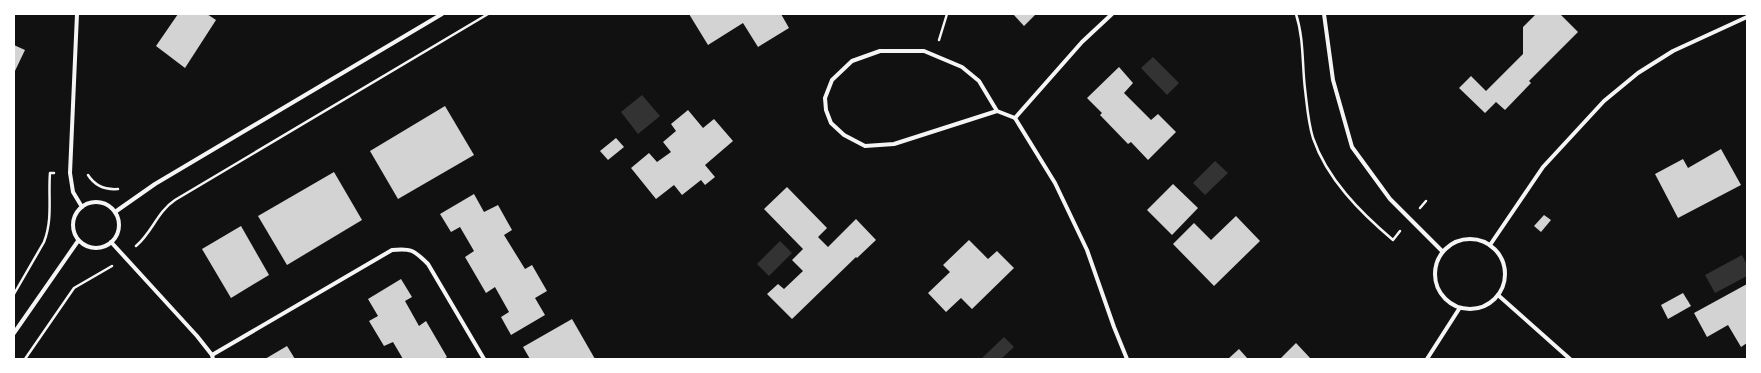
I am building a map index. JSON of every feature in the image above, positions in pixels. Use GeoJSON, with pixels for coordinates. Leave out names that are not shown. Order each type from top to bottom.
{"type":"FeatureCollection","features":[{"type":"Feature","properties":{"kind":"street"},"geometry":{"type":"LineString","coordinates":[[77,14],[70,173],[73,192],[82,207]]}},
{"type":"Feature","properties":{"kind":"street"},"geometry":{"type":"LineString","coordinates":[[115,212],[155,184],[442,14]]}},
{"type":"Feature","properties":{"kind":"street"},"geometry":{"type":"LineString","coordinates":[[1015,118],[1082,42],[1112,14]]}},
{"type":"Feature","properties":{"kind":"street"},"geometry":{"type":"LineString","coordinates":[[1324,14],[1334,80],[1352,147],[1390,199],[1442,251]]}},
{"type":"Feature","properties":{"kind":"street"},"geometry":{"type":"LineString","coordinates":[[1490,245],[1543,167],[1604,101],[1638,73],[1672,51],[1747,16]]}},
{"type":"Feature","properties":{"kind":"street"},"geometry":{"type":"LineString","coordinates":[[997,111],[894,144],[865,146],[844,135],[832,123],[826,110],[825,98],[832,80],[852,61],[880,51],[924,51],[962,67],[979,81],[997,111],[1015,118],[1055,183],[1087,250],[1127,359]]}},
{"type":"Feature","properties":{"kind":"street"},"geometry":{"type":"LineString","coordinates":[[90,203],[104,203],[115,212],[119,226],[117,234],[111,242],[101,248],[92,248],[85,246],[78,241],[74,234],[73,218],[82,207],[90,203]]}},
{"type":"Feature","properties":{"kind":"street"},"geometry":{"type":"LineString","coordinates":[[1460,240],[1476,240],[1490,245],[1498,253],[1503,264],[1505,274],[1503,286],[1498,295],[1490,303],[1480,308],[1459,309],[1449,303],[1441,294],[1436,284],[1434,273],[1437,261],[1442,251],[1460,240]]}},
{"type":"Feature","properties":{"kind":"street"},"geometry":{"type":"LineString","coordinates":[[14,333],[78,241]]}},
{"type":"Feature","properties":{"kind":"street"},"geometry":{"type":"LineString","coordinates":[[111,242],[212,357],[392,250],[405,249],[415,251],[428,264],[484,359]]}},
{"type":"Feature","properties":{"kind":"street"},"geometry":{"type":"LineString","coordinates":[[1498,295],[1570,359]]}},
{"type":"Feature","properties":{"kind":"street"},"geometry":{"type":"LineString","coordinates":[[1427,359],[1459,309]]}},
{"type":"Feature","properties":{"kind":"path"},"geometry":{"type":"LineString","coordinates":[[161,213],[166,206],[175,200],[488,14]]}},
{"type":"Feature","properties":{"kind":"path"},"geometry":{"type":"LineString","coordinates":[[14,294],[33,261]]}},
{"type":"Feature","properties":{"kind":"path"},"geometry":{"type":"LineString","coordinates":[[25,359],[74,288]]}},
{"type":"Feature","properties":{"kind":"shaded area"},"geometry":{"type":"Polygon","coordinates":[[[1153,57],[1179,83],[1167,95],[1141,68],[1153,57]]]}},
{"type":"Feature","properties":{"kind":"shaded area"},"geometry":{"type":"Polygon","coordinates":[[[642,95],[660,116],[638,134],[621,112],[642,95]]]}},
{"type":"Feature","properties":{"kind":"shaded area"},"geometry":{"type":"Polygon","coordinates":[[[1215,161],[1228,173],[1205,195],[1193,183],[1215,161]]]}},
{"type":"Feature","properties":{"kind":"shaded area"},"geometry":{"type":"Polygon","coordinates":[[[780,241],[792,253],[769,276],[757,264],[780,241]]]}},
{"type":"Feature","properties":{"kind":"shaded area"},"geometry":{"type":"Polygon","coordinates":[[[1742,255],[1747,265],[1747,276],[1715,293],[1705,275],[1742,255]]]}},
{"type":"Feature","properties":{"kind":"shaded area"},"geometry":{"type":"Polygon","coordinates":[[[1004,337],[1014,347],[1001,359],[981,359],[1004,337]]]}},
{"type":"Feature","properties":{"kind":"building"},"geometry":{"type":"Polygon","coordinates":[[[178,14],[207,14],[216,20],[185,68],[156,46],[178,14]]]}},
{"type":"Feature","properties":{"kind":"building"},"geometry":{"type":"Polygon","coordinates":[[[689,14],[781,14],[789,28],[758,47],[743,23],[708,45],[689,14]]]}},
{"type":"Feature","properties":{"kind":"building"},"geometry":{"type":"Polygon","coordinates":[[[1013,14],[1036,14],[1024,26],[1013,14]]]}},
{"type":"Feature","properties":{"kind":"building"},"geometry":{"type":"Polygon","coordinates":[[[1536,14],[1560,14],[1578,32],[1529,81],[1531,83],[1505,110],[1496,102],[1485,113],[1459,88],[1471,76],[1486,91],[1523,54],[1523,27],[1536,14]]]}},
{"type":"Feature","properties":{"kind":"building"},"geometry":{"type":"Polygon","coordinates":[[[14,45],[25,50],[14,73],[14,45]]]}},
{"type":"Feature","properties":{"kind":"building"},"geometry":{"type":"Polygon","coordinates":[[[1119,67],[1133,83],[1124,93],[1151,120],[1158,114],[1176,132],[1148,160],[1131,142],[1128,144],[1100,115],[1102,113],[1087,98],[1119,67]]]}},
{"type":"Feature","properties":{"kind":"building"},"geometry":{"type":"Polygon","coordinates":[[[445,106],[474,155],[398,199],[370,151],[445,106]]]}},
{"type":"Feature","properties":{"kind":"building"},"geometry":{"type":"Polygon","coordinates":[[[688,110],[703,128],[714,119],[733,141],[705,165],[715,177],[705,185],[701,180],[682,195],[674,185],[656,199],[631,168],[649,153],[657,162],[671,152],[663,142],[676,131],[671,124],[688,110]]]}},
{"type":"Feature","properties":{"kind":"building"},"geometry":{"type":"Polygon","coordinates":[[[616,138],[624,147],[608,160],[600,151],[616,138]]]}},
{"type":"Feature","properties":{"kind":"building"},"geometry":{"type":"Polygon","coordinates":[[[1721,149],[1741,185],[1678,218],[1655,174],[1683,159],[1688,168],[1721,149]]]}},
{"type":"Feature","properties":{"kind":"building"},"geometry":{"type":"Polygon","coordinates":[[[334,172],[362,220],[287,265],[258,216],[334,172]]]}},
{"type":"Feature","properties":{"kind":"building"},"geometry":{"type":"Polygon","coordinates":[[[1173,184],[1198,208],[1172,235],[1147,210],[1173,184]]]}},
{"type":"Feature","properties":{"kind":"building"},"geometry":{"type":"Polygon","coordinates":[[[787,187],[827,228],[818,237],[828,247],[856,219],[876,240],[857,258],[856,257],[792,319],[767,294],[778,284],[784,289],[803,271],[792,260],[803,249],[764,209],[787,187]]]}},
{"type":"Feature","properties":{"kind":"building"},"geometry":{"type":"Polygon","coordinates":[[[474,194],[484,212],[498,205],[512,230],[504,235],[525,269],[532,265],[547,291],[535,298],[545,315],[511,335],[501,317],[509,312],[495,287],[486,293],[465,257],[474,251],[460,227],[451,232],[440,214],[474,194]]]}},
{"type":"Feature","properties":{"kind":"building"},"geometry":{"type":"Polygon","coordinates":[[[1544,215],[1551,220],[1541,232],[1534,226],[1544,215]]]}},
{"type":"Feature","properties":{"kind":"building"},"geometry":{"type":"Polygon","coordinates":[[[1236,216],[1260,241],[1214,286],[1173,244],[1194,223],[1211,240],[1236,216]]]}},
{"type":"Feature","properties":{"kind":"building"},"geometry":{"type":"Polygon","coordinates":[[[241,226],[269,275],[231,298],[202,249],[241,226]]]}},
{"type":"Feature","properties":{"kind":"building"},"geometry":{"type":"Polygon","coordinates":[[[969,240],[988,259],[997,251],[1014,268],[972,309],[961,298],[946,312],[928,293],[950,272],[943,265],[969,240]]]}},
{"type":"Feature","properties":{"kind":"building"},"geometry":{"type":"Polygon","coordinates":[[[401,279],[412,297],[405,301],[419,326],[426,321],[447,357],[444,359],[403,359],[393,342],[384,346],[369,321],[378,316],[368,299],[401,279]]]}},
{"type":"Feature","properties":{"kind":"building"},"geometry":{"type":"Polygon","coordinates":[[[1747,284],[1747,343],[1741,347],[1728,325],[1707,337],[1694,313],[1747,284]]]}},
{"type":"Feature","properties":{"kind":"building"},"geometry":{"type":"Polygon","coordinates":[[[1683,293],[1691,306],[1668,319],[1661,305],[1683,293]]]}},
{"type":"Feature","properties":{"kind":"building"},"geometry":{"type":"Polygon","coordinates":[[[572,319],[595,359],[530,359],[523,347],[572,319]]]}},
{"type":"Feature","properties":{"kind":"building"},"geometry":{"type":"Polygon","coordinates":[[[1296,343],[1311,359],[1280,359],[1296,343]]]}},
{"type":"Feature","properties":{"kind":"building"},"geometry":{"type":"Polygon","coordinates":[[[287,346],[295,359],[265,359],[287,346]]]}},
{"type":"Feature","properties":{"kind":"building"},"geometry":{"type":"Polygon","coordinates":[[[1239,349],[1248,359],[1228,359],[1239,349]]]}}]}
